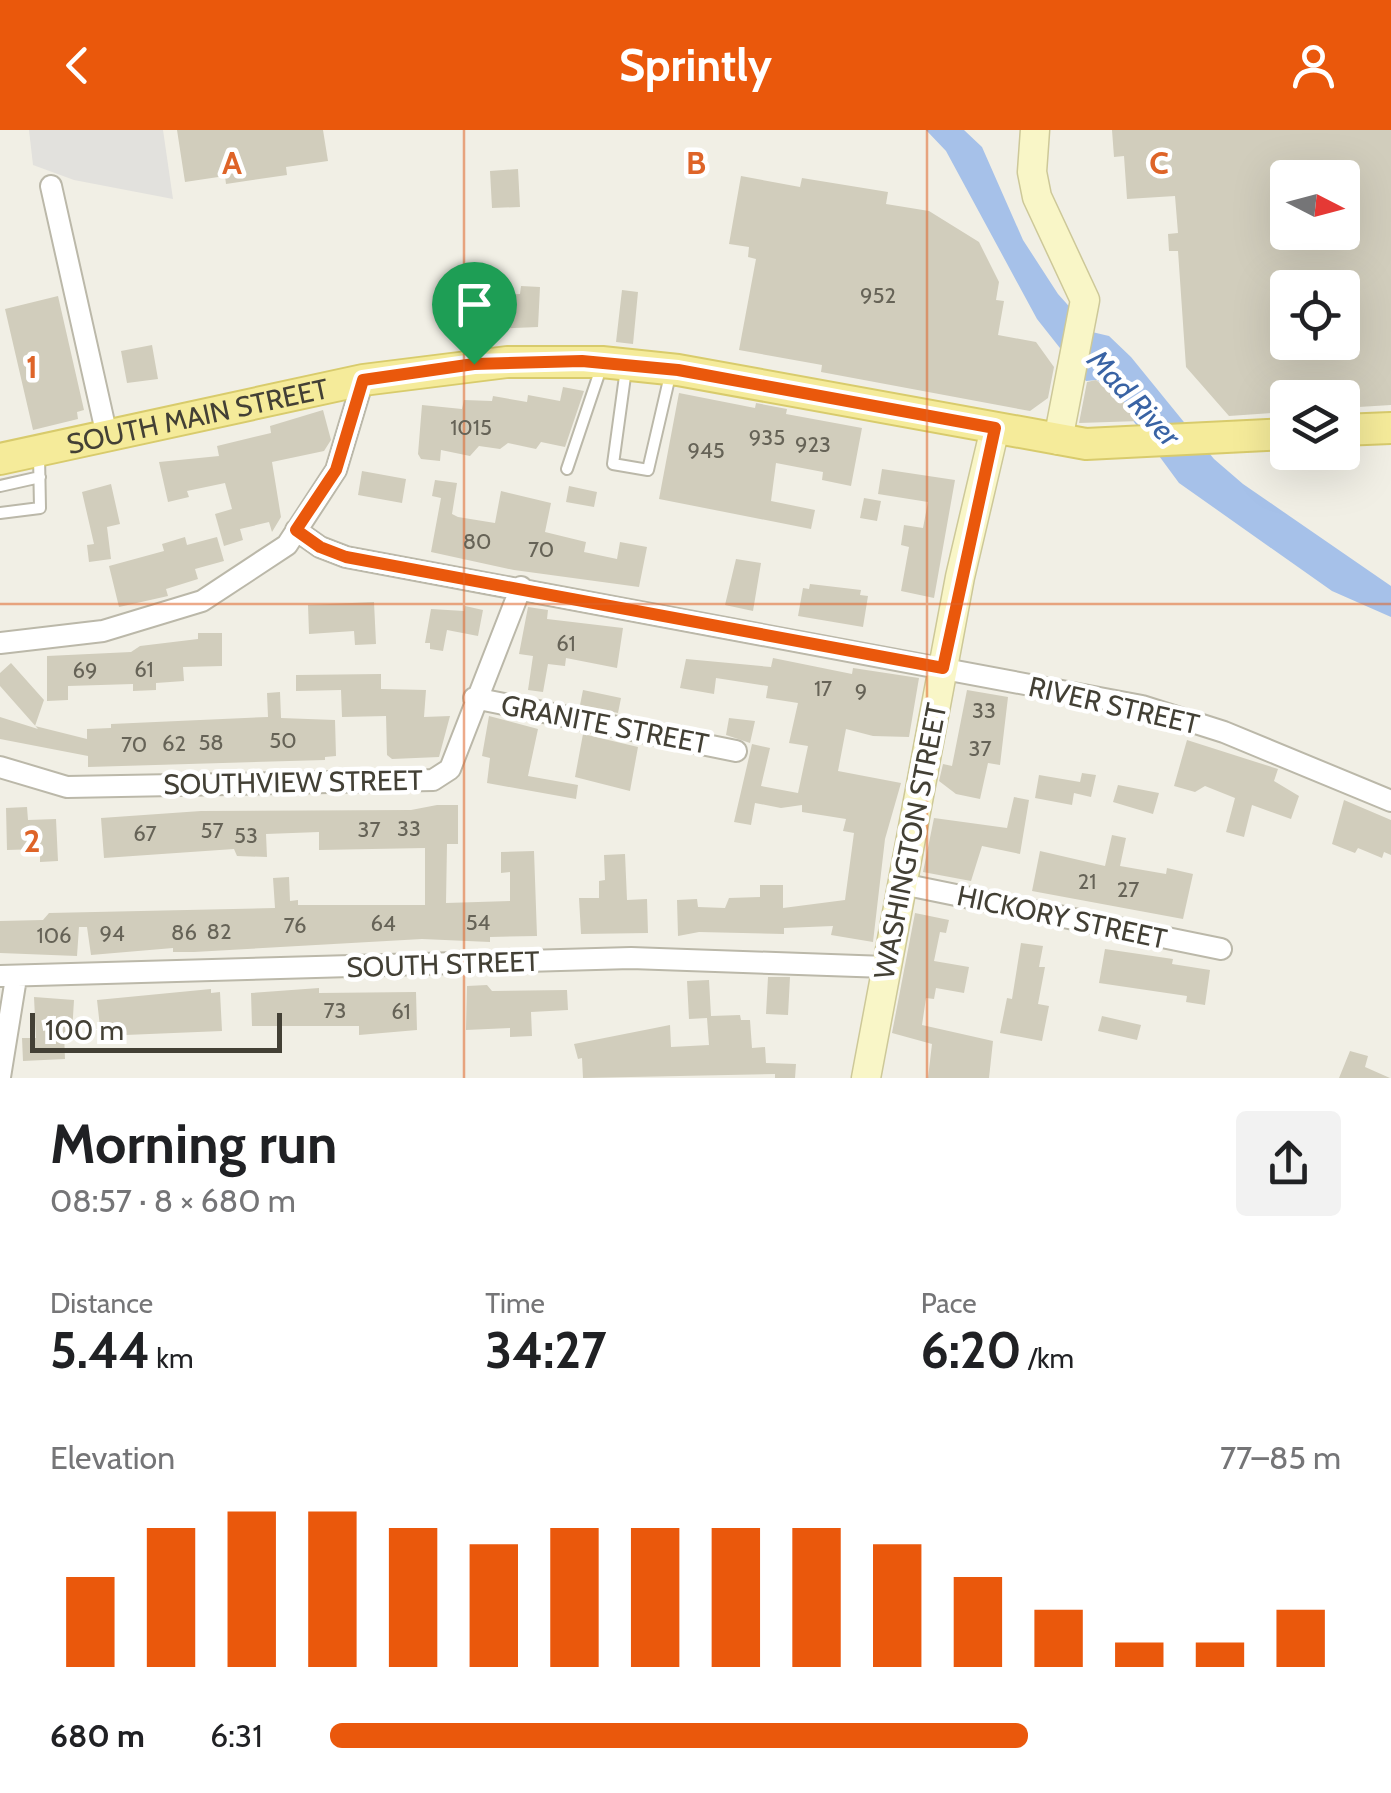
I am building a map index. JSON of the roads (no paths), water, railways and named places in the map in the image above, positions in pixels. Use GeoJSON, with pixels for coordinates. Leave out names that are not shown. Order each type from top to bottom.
{"type":"FeatureCollection","features":[{"type":"Feature","properties":{"kind":"main road"},"geometry":{"type":"LineString","coordinates":[[1035,130],[1034,188],[1082,287],[1083,316],[1058,440]]}},
{"type":"Feature","properties":{"kind":"main road","name":"SOUTH MAIN STREET"},"geometry":{"type":"LineString","coordinates":[[0,459],[40,464],[107,436],[363,380],[474,364],[614,363],[671,369],[1058,440],[1149,444],[1270,435]]}},
{"type":"Feature","properties":{"kind":"main road","name":"WASHINGTON STREET"},"geometry":{"type":"LineString","coordinates":[[866,1078],[943,668],[995,428]]}},
{"type":"Feature","properties":{"kind":"main road"},"geometry":{"type":"LineString","coordinates":[[1360,429],[1391,428]]}},
{"type":"Feature","properties":{"kind":"street"},"geometry":{"type":"LineString","coordinates":[[51,186],[107,436]]}},
{"type":"Feature","properties":{"kind":"street"},"geometry":{"type":"LineString","coordinates":[[0,643],[103,631],[202,601],[287,545],[336,470],[363,380]]}},
{"type":"Feature","properties":{"kind":"street","name":"RIVER STREET"},"geometry":{"type":"LineString","coordinates":[[296,530],[336,554],[1169,713],[1391,801]]}},
{"type":"Feature","properties":{"kind":"street","name":"SOUTHVIEW STREET"},"geometry":{"type":"LineString","coordinates":[[0,767],[67,786],[433,780],[450,769],[474,698],[521,587]]}},
{"type":"Feature","properties":{"kind":"street","name":"GRANITE STREET"},"geometry":{"type":"LineString","coordinates":[[474,698],[736,751]]}},
{"type":"Feature","properties":{"kind":"street","name":"HICKORY STREET"},"geometry":{"type":"LineString","coordinates":[[902,884],[1222,949]]}},
{"type":"Feature","properties":{"kind":"street","name":"SOUTH STREET"},"geometry":{"type":"LineString","coordinates":[[8,977],[630,958],[886,968]]}},
{"type":"Feature","properties":{"kind":"street"},"geometry":{"type":"LineString","coordinates":[[0,1077],[8,977]]}},
{"type":"Feature","properties":{"kind":"lane"},"geometry":{"type":"LineString","coordinates":[[614,363],[613,464],[648,470],[671,369]]}},
{"type":"Feature","properties":{"kind":"lane"},"geometry":{"type":"LineString","coordinates":[[567,468],[614,363]]}},
{"type":"Feature","properties":{"kind":"lane"},"geometry":{"type":"LineString","coordinates":[[0,486],[40,464],[40,508],[0,513]]}},
{"type":"Feature","properties":{"kind":"water","name":"Mad River"},"geometry":{"type":"Polygon","coordinates":[[[926,130],[964,130],[982,147],[1023,240],[1058,294],[1092,332],[1109,336],[1131,357],[1214,459],[1243,484],[1391,586],[1391,617],[1332,591],[1179,483],[1123,407],[1124,403],[1097,380],[1086,381],[1037,319],[946,151],[926,130]]]}}]}
